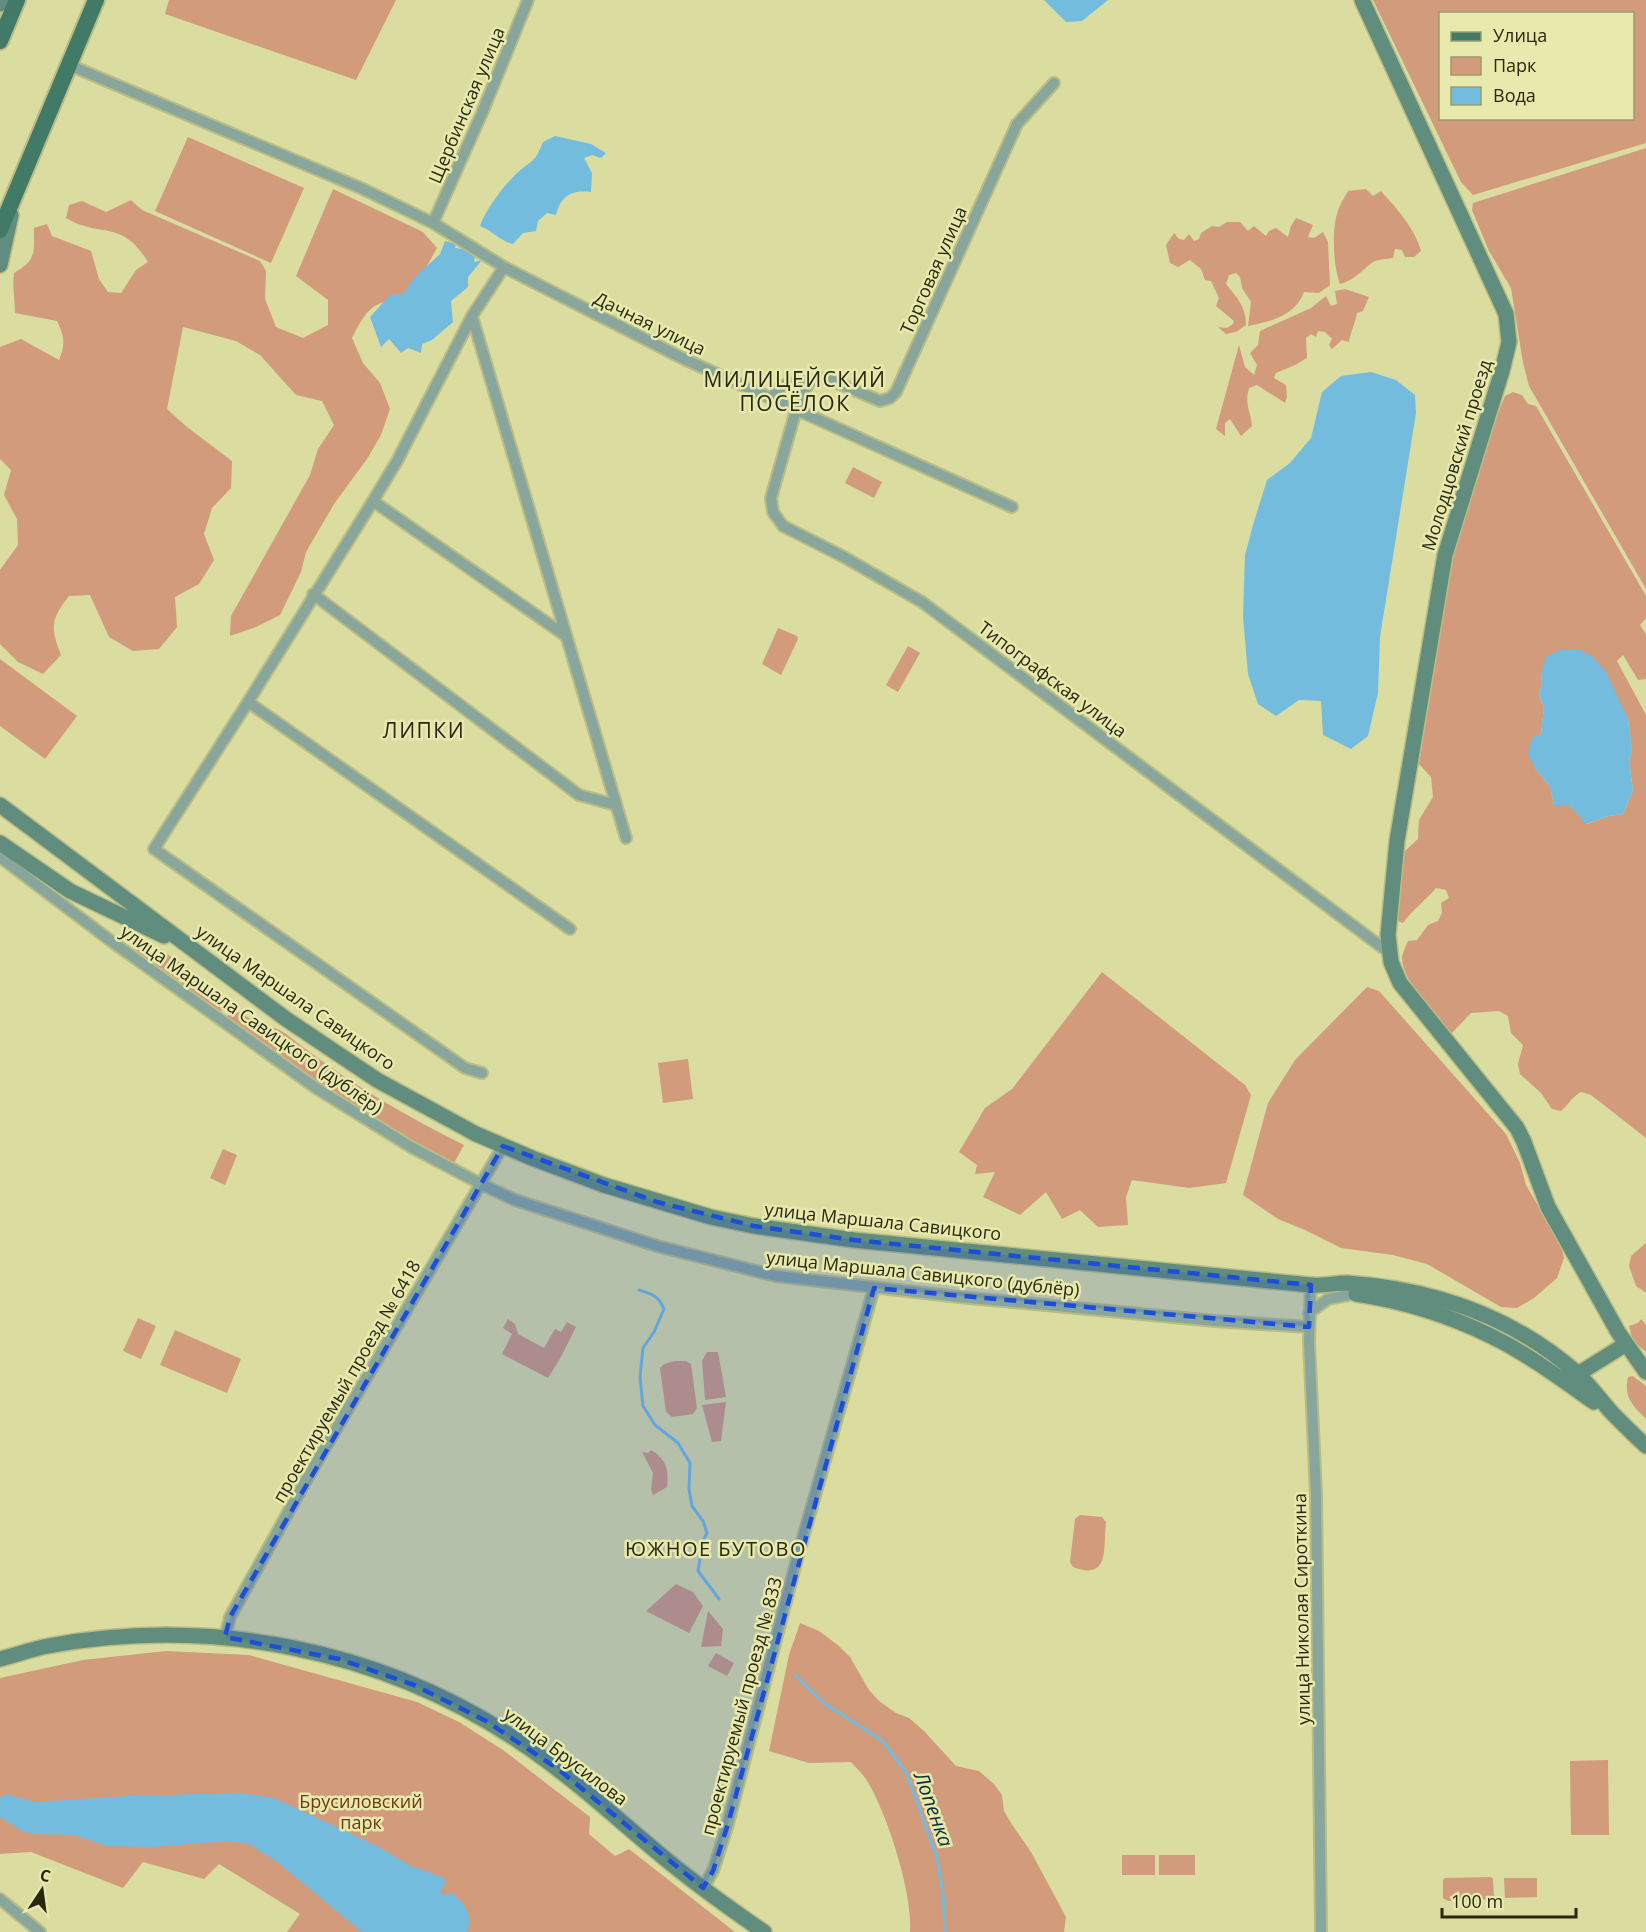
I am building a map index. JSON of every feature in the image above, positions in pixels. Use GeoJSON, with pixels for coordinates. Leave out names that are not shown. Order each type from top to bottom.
{"type":"FeatureCollection","features":[{"type":"Feature","properties":{"kind":"main road"},"geometry":{"type":"LineString","coordinates":[[0,40],[17,0]]}},
{"type":"Feature","properties":{"kind":"main road"},"geometry":{"type":"LineString","coordinates":[[0,230],[96,0]]}},
{"type":"Feature","properties":{"kind":"street","name":"Щербинская улица"},"geometry":{"type":"LineString","coordinates":[[433,223],[482,113],[528,0]]}},
{"type":"Feature","properties":{"kind":"street","name":"Молодцовский проезд"},"geometry":{"type":"LineString","coordinates":[[1362,0],[1506,314],[1509,334],[1507,355],[1444,555],[1397,841],[1388,935],[1391,962],[1400,983],[1517,1128],[1548,1207],[1626,1344],[1646,1372]]}},
{"type":"Feature","properties":{"kind":"street","name":"Дачная улица"},"geometry":{"type":"LineString","coordinates":[[69,65],[352,184],[433,223],[504,267],[684,359],[1012,507]]}},
{"type":"Feature","properties":{"kind":"street","name":"Торговая улица"},"geometry":{"type":"LineString","coordinates":[[772,399],[775,392],[783,386],[820,378],[826,378],[880,401],[890,398],[896,392],[1017,124],[1054,83]]}},
{"type":"Feature","properties":{"kind":"street"},"geometry":{"type":"LineString","coordinates":[[0,265],[14,199]]}},
{"type":"Feature","properties":{"kind":"street"},"geometry":{"type":"LineString","coordinates":[[482,1073],[465,1068],[154,849],[373,501],[397,461],[472,316],[504,267]]}},
{"type":"Feature","properties":{"kind":"street"},"geometry":{"type":"LineString","coordinates":[[472,316],[626,838]]}},
{"type":"Feature","properties":{"kind":"street"},"geometry":{"type":"LineString","coordinates":[[796,410],[809,382]]}},
{"type":"Feature","properties":{"kind":"street","name":"Типографская улица"},"geometry":{"type":"LineString","coordinates":[[796,410],[771,498],[773,512],[783,526],[844,557],[922,602],[1287,877],[1383,948],[1389,950]]}},
{"type":"Feature","properties":{"kind":"street"},"geometry":{"type":"LineString","coordinates":[[373,501],[566,636]]}},
{"type":"Feature","properties":{"kind":"street"},"geometry":{"type":"LineString","coordinates":[[313,594],[579,795],[616,805]]}},
{"type":"Feature","properties":{"kind":"street"},"geometry":{"type":"LineString","coordinates":[[248,702],[570,929]]}},
{"type":"Feature","properties":{"kind":"street","name":"улица Маршала Савицкого"},"geometry":{"type":"LineString","coordinates":[[0,805],[286,1019],[377,1080],[433,1112],[504,1146],[604,1185],[657,1202],[754,1226],[854,1240],[1313,1285],[1346,1283],[1420,1293],[1456,1302],[1504,1322],[1551,1352],[1572,1378],[1646,1446]]}},
{"type":"Feature","properties":{"kind":"street"},"geometry":{"type":"LineString","coordinates":[[0,843],[70,891],[197,952]]}},
{"type":"Feature","properties":{"kind":"street","name":"улица Маршала Савицкого (дублёр)"},"geometry":{"type":"LineString","coordinates":[[0,857],[111,941],[316,1088],[367,1121],[481,1184],[538,1209],[657,1246],[776,1276],[874,1288],[1215,1321],[1309,1327]]}},
{"type":"Feature","properties":{"kind":"street","name":"проектируемый проезд № 6418"},"geometry":{"type":"LineString","coordinates":[[225,1636],[230,1617],[306,1480],[504,1146]]}},
{"type":"Feature","properties":{"kind":"street"},"geometry":{"type":"LineString","coordinates":[[1313,1285],[1401,1303],[1468,1325],[1572,1378],[1626,1344]]}},
{"type":"Feature","properties":{"kind":"street","name":"улица Николая Сироткина"},"geometry":{"type":"LineString","coordinates":[[1313,1285],[1309,1327],[1316,1493],[1321,1932]]}},
{"type":"Feature","properties":{"kind":"street","name":"проектируемый проезд № 833"},"geometry":{"type":"LineString","coordinates":[[702,1888],[713,1871],[728,1824],[797,1559],[874,1288]]}},
{"type":"Feature","properties":{"kind":"street"},"geometry":{"type":"LineString","coordinates":[[1309,1312],[1328,1299],[1354,1294]]}},
{"type":"Feature","properties":{"kind":"street","name":"улица Брусилова"},"geometry":{"type":"LineString","coordinates":[[0,1659],[46,1647],[109,1638],[225,1636],[275,1644],[339,1659],[414,1685],[486,1720],[558,1769],[702,1888],[764,1932]]}},
{"type":"Feature","properties":{"kind":"street"},"geometry":{"type":"LineString","coordinates":[[0,1899],[40,1932]]}},
{"type":"Feature","properties":{"kind":"highlighted area"},"geometry":{"type":"Polygon","coordinates":[[[503,1146],[657,1202],[754,1226],[854,1240],[1311,1285],[1309,1327],[874,1288],[728,1824],[713,1871],[703,1888],[558,1769],[486,1721],[414,1685],[339,1659],[225,1637],[230,1617],[503,1146]]]}},
{"type":"Feature","properties":{"kind":"green space"},"geometry":{"type":"Polygon","coordinates":[[[169,0],[396,0],[356,80],[165,14],[169,0]]]}},
{"type":"Feature","properties":{"kind":"green space"},"geometry":{"type":"Polygon","coordinates":[[[1373,0],[1646,0],[1646,143],[1473,195],[1461,182],[1373,0]]]}},
{"type":"Feature","properties":{"kind":"green space"},"geometry":{"type":"Polygon","coordinates":[[[188,137],[304,188],[271,263],[155,211],[188,137]]]}},
{"type":"Feature","properties":{"kind":"green space"},"geometry":{"type":"Polygon","coordinates":[[[1646,148],[1646,589],[1529,386],[1511,288],[1489,251],[1472,210],[1473,203],[1646,148]]]}},
{"type":"Feature","properties":{"kind":"green space"},"geometry":{"type":"Polygon","coordinates":[[[333,189],[423,232],[437,248],[419,280],[402,301],[383,302],[376,305],[361,321],[352,338],[363,363],[380,383],[390,409],[381,435],[367,459],[334,504],[306,552],[301,572],[280,615],[230,636],[231,616],[310,475],[318,449],[334,425],[322,401],[296,395],[260,355],[236,341],[183,327],[167,409],[232,461],[231,488],[212,508],[204,534],[214,560],[199,584],[175,597],[177,627],[159,649],[133,651],[109,637],[90,595],[69,596],[54,624],[55,637],[61,655],[43,674],[18,662],[0,644],[0,570],[18,545],[17,519],[4,495],[11,470],[0,459],[0,347],[21,339],[59,360],[63,349],[63,336],[57,321],[15,313],[14,273],[27,264],[33,255],[34,228],[47,224],[52,236],[91,251],[99,279],[108,292],[121,293],[136,270],[148,262],[138,248],[120,234],[90,228],[66,218],[69,205],[82,201],[106,212],[131,200],[142,210],[260,261],[266,271],[265,299],[276,327],[303,338],[328,325],[328,300],[296,276],[333,189]]]}},
{"type":"Feature","properties":{"kind":"green space"},"geometry":{"type":"Polygon","coordinates":[[[1366,189],[1373,196],[1381,191],[1399,211],[1410,226],[1421,251],[1414,257],[1405,257],[1402,250],[1395,249],[1393,258],[1373,262],[1354,277],[1340,284],[1334,246],[1336,216],[1348,191],[1366,189]]]}},
{"type":"Feature","properties":{"kind":"green space"},"geometry":{"type":"Polygon","coordinates":[[[1296,218],[1313,225],[1308,237],[1314,238],[1323,232],[1328,242],[1330,285],[1319,293],[1304,292],[1295,307],[1282,316],[1248,326],[1251,302],[1242,288],[1240,277],[1236,273],[1229,275],[1226,284],[1243,307],[1246,325],[1236,332],[1226,334],[1218,327],[1227,328],[1234,321],[1216,306],[1219,298],[1211,281],[1205,280],[1201,269],[1190,260],[1178,267],[1170,263],[1166,245],[1174,233],[1179,239],[1184,240],[1189,234],[1194,241],[1212,226],[1219,227],[1227,222],[1240,222],[1248,231],[1254,226],[1266,236],[1269,231],[1276,228],[1288,237],[1296,218]]]}},
{"type":"Feature","properties":{"kind":"green space"},"geometry":{"type":"Polygon","coordinates":[[[1345,289],[1369,297],[1363,311],[1357,313],[1349,342],[1342,340],[1332,349],[1329,345],[1332,339],[1325,332],[1318,331],[1316,337],[1311,334],[1306,338],[1307,358],[1276,373],[1274,378],[1286,385],[1285,403],[1257,385],[1249,388],[1247,404],[1252,426],[1241,436],[1230,419],[1225,423],[1225,436],[1216,429],[1239,345],[1245,367],[1254,375],[1257,365],[1250,353],[1258,345],[1260,331],[1311,308],[1326,296],[1331,306],[1337,304],[1335,291],[1345,289]]]}},
{"type":"Feature","properties":{"kind":"green space"},"geometry":{"type":"Polygon","coordinates":[[[1513,392],[1522,395],[1528,404],[1536,406],[1646,596],[1646,618],[1640,625],[1646,634],[1646,679],[1638,680],[1623,655],[1617,661],[1646,715],[1646,1138],[1591,1095],[1581,1092],[1561,1111],[1552,1109],[1541,1093],[1520,1074],[1518,1064],[1523,1045],[1511,1033],[1508,1016],[1499,1011],[1471,1013],[1451,1034],[1414,988],[1402,959],[1408,941],[1417,940],[1428,925],[1438,921],[1442,913],[1441,903],[1449,898],[1446,890],[1436,888],[1403,923],[1395,920],[1405,851],[1418,839],[1419,820],[1433,797],[1431,777],[1419,764],[1451,555],[1491,430],[1505,396],[1513,392]],[[1541,673],[1539,696],[1544,707],[1541,734],[1532,739],[1535,768],[1550,787],[1554,805],[1569,805],[1587,824],[1609,816],[1623,814],[1633,790],[1629,761],[1632,750],[1628,719],[1619,703],[1541,673]]]}},
{"type":"Feature","properties":{"kind":"green space"},"geometry":{"type":"Polygon","coordinates":[[[853,467],[882,482],[874,498],[845,483],[853,467]]]}},
{"type":"Feature","properties":{"kind":"green space"},"geometry":{"type":"Polygon","coordinates":[[[778,628],[797,636],[798,639],[781,675],[762,664],[778,628]]]}},
{"type":"Feature","properties":{"kind":"green space"},"geometry":{"type":"Polygon","coordinates":[[[908,646],[920,653],[898,692],[886,685],[908,646]]]}},
{"type":"Feature","properties":{"kind":"green space"},"geometry":{"type":"Polygon","coordinates":[[[0,659],[77,716],[45,759],[0,726],[0,659]]]}},
{"type":"Feature","properties":{"kind":"green space"},"geometry":{"type":"Polygon","coordinates":[[[155,946],[191,970],[178,980],[134,949],[155,946]]]}},
{"type":"Feature","properties":{"kind":"green space"},"geometry":{"type":"Polygon","coordinates":[[[1102,972],[1245,1085],[1251,1095],[1226,1183],[1189,1188],[1132,1180],[1126,1197],[1128,1225],[1098,1227],[1080,1210],[1062,1219],[1046,1192],[1020,1215],[983,1197],[995,1172],[975,1174],[977,1165],[959,1152],[985,1108],[1012,1089],[1102,972]]]}},
{"type":"Feature","properties":{"kind":"green space"},"geometry":{"type":"Polygon","coordinates":[[[195,973],[211,989],[237,1008],[219,1011],[181,983],[195,973]]]}},
{"type":"Feature","properties":{"kind":"green space"},"geometry":{"type":"Polygon","coordinates":[[[1367,987],[1379,991],[1506,1134],[1520,1163],[1526,1185],[1561,1245],[1564,1258],[1557,1278],[1534,1298],[1517,1308],[1501,1307],[1427,1264],[1393,1255],[1341,1248],[1278,1219],[1243,1195],[1268,1103],[1295,1060],[1367,987]]]}},
{"type":"Feature","properties":{"kind":"green space"},"geometry":{"type":"Polygon","coordinates":[[[239,1012],[264,1027],[275,1028],[287,1034],[325,1064],[364,1089],[403,1113],[464,1145],[454,1163],[394,1130],[337,1094],[226,1016],[239,1012]]]}},
{"type":"Feature","properties":{"kind":"green space"},"geometry":{"type":"Polygon","coordinates":[[[688,1059],[693,1099],[663,1103],[658,1063],[688,1059]]]}},
{"type":"Feature","properties":{"kind":"green space"},"geometry":{"type":"Polygon","coordinates":[[[223,1149],[237,1155],[225,1185],[210,1178],[223,1149]]]}},
{"type":"Feature","properties":{"kind":"green space"},"geometry":{"type":"Polygon","coordinates":[[[1646,1243],[1645,1292],[1636,1286],[1629,1266],[1631,1256],[1646,1243]]]}},
{"type":"Feature","properties":{"kind":"green space"},"geometry":{"type":"Polygon","coordinates":[[[138,1318],[156,1326],[141,1359],[123,1351],[138,1318]]]}},
{"type":"Feature","properties":{"kind":"green space"},"geometry":{"type":"Polygon","coordinates":[[[508,1319],[515,1324],[518,1334],[544,1348],[555,1329],[561,1332],[567,1322],[576,1327],[548,1378],[502,1354],[512,1334],[503,1328],[508,1319]]]}},
{"type":"Feature","properties":{"kind":"green space"},"geometry":{"type":"Polygon","coordinates":[[[1641,1319],[1646,1325],[1646,1352],[1633,1341],[1629,1326],[1638,1323],[1641,1319]]]}},
{"type":"Feature","properties":{"kind":"green space"},"geometry":{"type":"Polygon","coordinates":[[[175,1330],[241,1359],[227,1393],[160,1365],[175,1330]]]}},
{"type":"Feature","properties":{"kind":"green space"},"geometry":{"type":"Polygon","coordinates":[[[707,1352],[718,1352],[726,1397],[705,1400],[702,1361],[707,1352]]]}},
{"type":"Feature","properties":{"kind":"green space"},"geometry":{"type":"Polygon","coordinates":[[[686,1361],[691,1364],[697,1408],[693,1414],[672,1417],[666,1412],[660,1368],[664,1364],[686,1361]]]}},
{"type":"Feature","properties":{"kind":"green space"},"geometry":{"type":"Polygon","coordinates":[[[1633,1376],[1646,1386],[1646,1419],[1628,1396],[1628,1377],[1633,1376]]]}},
{"type":"Feature","properties":{"kind":"green space"},"geometry":{"type":"Polygon","coordinates":[[[726,1402],[721,1441],[712,1442],[702,1405],[726,1402]]]}},
{"type":"Feature","properties":{"kind":"green space"},"geometry":{"type":"Polygon","coordinates":[[[651,1450],[663,1461],[667,1475],[667,1487],[653,1495],[651,1490],[653,1473],[642,1452],[648,1453],[651,1450]]]}},
{"type":"Feature","properties":{"kind":"green space"},"geometry":{"type":"Polygon","coordinates":[[[1080,1515],[1102,1517],[1106,1522],[1102,1560],[1093,1570],[1073,1567],[1070,1562],[1075,1519],[1080,1515]]]}},
{"type":"Feature","properties":{"kind":"green space"},"geometry":{"type":"Polygon","coordinates":[[[676,1584],[693,1592],[703,1606],[689,1633],[646,1611],[676,1584]]]}},
{"type":"Feature","properties":{"kind":"green space"},"geometry":{"type":"Polygon","coordinates":[[[708,1611],[723,1629],[721,1646],[701,1647],[708,1611]]]}},
{"type":"Feature","properties":{"kind":"green space"},"geometry":{"type":"Polygon","coordinates":[[[800,1623],[819,1631],[839,1646],[850,1657],[869,1690],[879,1701],[896,1713],[909,1718],[956,1766],[979,1771],[994,1784],[1002,1795],[1004,1811],[1031,1852],[1066,1917],[1064,1932],[910,1932],[908,1897],[898,1856],[884,1816],[865,1778],[851,1762],[809,1763],[769,1751],[789,1655],[800,1623]]]}},
{"type":"Feature","properties":{"kind":"green space","name":"Брусиловский парк"},"geometry":{"type":"Polygon","coordinates":[[[166,1651],[249,1655],[417,1702],[459,1722],[503,1750],[590,1817],[589,1834],[615,1856],[629,1849],[735,1932],[287,1932],[300,1914],[219,1864],[204,1879],[143,1862],[123,1888],[31,1852],[0,1854],[0,1678],[83,1660],[166,1651]]]}},
{"type":"Feature","properties":{"kind":"green space"},"geometry":{"type":"Polygon","coordinates":[[[716,1653],[734,1663],[727,1676],[708,1666],[716,1653]]]}},
{"type":"Feature","properties":{"kind":"green space"},"geometry":{"type":"Polygon","coordinates":[[[1608,1760],[1609,1835],[1571,1835],[1570,1761],[1608,1760]]]}},
{"type":"Feature","properties":{"kind":"green space"},"geometry":{"type":"Polygon","coordinates":[[[1122,1855],[1155,1855],[1155,1875],[1122,1875],[1122,1855]]]}},
{"type":"Feature","properties":{"kind":"green space"},"geometry":{"type":"Polygon","coordinates":[[[1159,1855],[1195,1855],[1195,1875],[1159,1875],[1159,1855]]]}},
{"type":"Feature","properties":{"kind":"green space"},"geometry":{"type":"Polygon","coordinates":[[[1491,1877],[1494,1897],[1492,1899],[1448,1901],[1443,1898],[1445,1878],[1491,1877]]]}},
{"type":"Feature","properties":{"kind":"green space"},"geometry":{"type":"Polygon","coordinates":[[[1504,1878],[1537,1878],[1537,1897],[1505,1898],[1504,1878]]]}},
{"type":"Feature","properties":{"kind":"water"},"geometry":{"type":"Polygon","coordinates":[[[1044,0],[1108,0],[1082,21],[1066,22],[1044,0]]]}},
{"type":"Feature","properties":{"kind":"water"},"geometry":{"type":"Polygon","coordinates":[[[555,136],[591,144],[606,153],[601,158],[592,155],[584,158],[592,173],[591,192],[568,195],[558,208],[556,215],[547,213],[538,221],[536,231],[523,233],[513,244],[480,226],[506,185],[535,158],[543,142],[555,136]]]}},
{"type":"Feature","properties":{"kind":"water"},"geometry":{"type":"Polygon","coordinates":[[[445,241],[456,244],[455,248],[469,250],[475,256],[474,262],[482,260],[468,277],[468,287],[451,301],[453,322],[432,340],[422,344],[421,353],[408,348],[401,353],[389,339],[381,347],[370,317],[390,295],[403,294],[415,277],[440,254],[445,241]]]}},
{"type":"Feature","properties":{"kind":"water"},"geometry":{"type":"Polygon","coordinates":[[[1371,372],[1396,380],[1415,395],[1416,413],[1380,637],[1378,693],[1368,736],[1351,749],[1323,735],[1321,701],[1299,700],[1276,716],[1258,704],[1248,674],[1243,617],[1245,555],[1267,480],[1290,463],[1311,438],[1322,392],[1341,376],[1371,372]]]}},
{"type":"Feature","properties":{"kind":"water"},"geometry":{"type":"Polygon","coordinates":[[[1578,649],[1593,657],[1606,672],[1628,719],[1632,750],[1629,761],[1633,790],[1623,814],[1586,824],[1569,805],[1554,805],[1550,787],[1535,768],[1528,754],[1532,738],[1541,734],[1544,707],[1539,696],[1541,673],[1546,657],[1559,650],[1578,649]]]}},
{"type":"Feature","properties":{"kind":"water"},"geometry":{"type":"Polygon","coordinates":[[[240,1793],[274,1798],[377,1846],[411,1866],[442,1877],[446,1881],[440,1893],[445,1895],[451,1893],[467,1910],[469,1926],[467,1932],[362,1932],[276,1861],[249,1844],[229,1841],[150,1847],[107,1846],[74,1835],[33,1834],[22,1831],[0,1817],[0,1798],[5,1794],[35,1802],[129,1796],[240,1793]]]}},
{"type":"Feature","properties":{"kind":"waterway","name":"Лопенка"},"geometry":{"type":"LineString","coordinates":[[639,1290],[654,1296],[664,1309],[654,1332],[643,1348],[640,1377],[643,1406],[655,1425],[678,1443],[690,1463],[689,1489],[692,1506],[703,1521],[707,1533],[703,1541],[698,1571],[719,1599]]}},
{"type":"Feature","properties":{"kind":"waterway","name":"Лопенка"},"geometry":{"type":"LineString","coordinates":[[795,1675],[824,1703],[883,1741],[907,1774],[937,1858],[943,1894],[945,1932]]}},
{"type":"Feature","properties":{"kind":"district","name":"МИЛИЦЕЙСКИЙ ПОСЁЛОК"},"geometry":{"type":"Point","coordinates":[795,391]}},
{"type":"Feature","properties":{"kind":"district","name":"ЛИПКИ"},"geometry":{"type":"Point","coordinates":[424,730]}},
{"type":"Feature","properties":{"kind":"district","name":"ЮЖНОЕ БУТОВО"},"geometry":{"type":"Point","coordinates":[716,1548]}}]}
